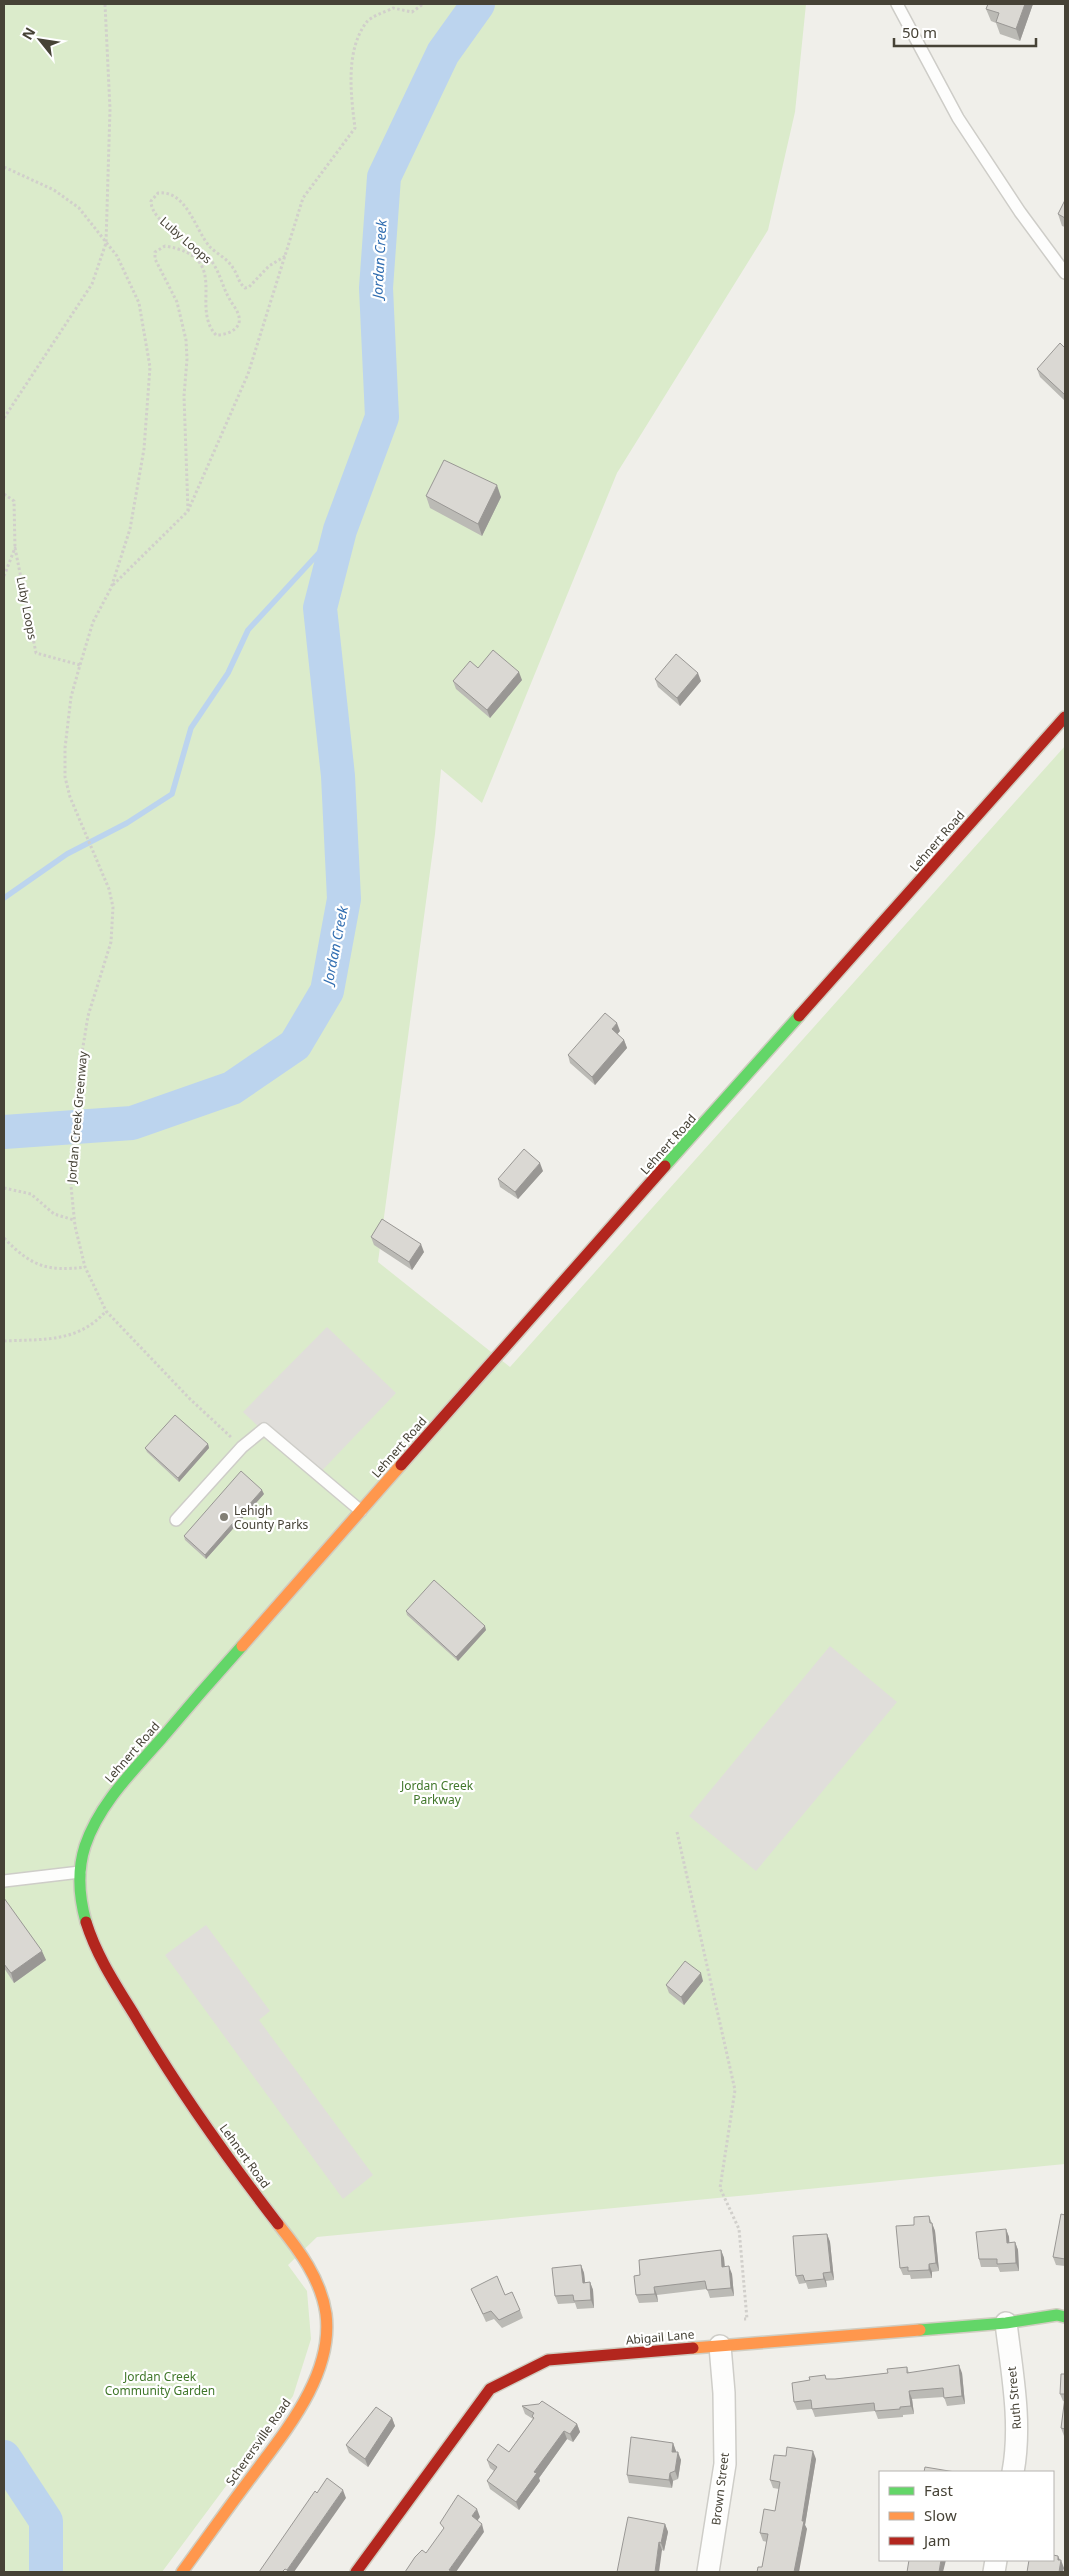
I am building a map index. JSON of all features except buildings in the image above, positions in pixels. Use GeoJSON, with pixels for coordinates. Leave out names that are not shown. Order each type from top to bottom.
{"type":"FeatureCollection","features":[{"type":"Feature","properties":{"kind":"street","name":"Lehnert Road"},"geometry":{"type":"LineString","coordinates":[[303,2259],[194,2109],[143,2032],[98,1954],[82,1906],[80,1872],[90,1834],[101,1814],[122,1784],[361,1511],[1065,717]]}},
{"type":"Feature","properties":{"kind":"street","name":"Scherersville Road"},"geometry":{"type":"LineString","coordinates":[[182,2572],[292,2421],[316,2373],[326,2335],[326,2313],[321,2293],[303,2259]]}},
{"type":"Feature","properties":{"kind":"street","name":"Abigail Lane"},"geometry":{"type":"LineString","coordinates":[[356,2572],[490,2389],[548,2360],[1006,2323],[1057,2315],[1065,2317]]}},
{"type":"Feature","properties":{"kind":"street","name":"Ruth Street"},"geometry":{"type":"LineString","coordinates":[[1006,2323],[1017,2413],[1016,2454],[1013,2471]]}},
{"type":"Feature","properties":{"kind":"street","name":"Brown Street"},"geometry":{"type":"LineString","coordinates":[[708,2572],[725,2464],[724,2393],[720,2346]]}},
{"type":"Feature","properties":{"kind":"lane"},"geometry":{"type":"LineString","coordinates":[[898,4],[958,118],[1020,212],[1065,273]]}},
{"type":"Feature","properties":{"kind":"lane"},"geometry":{"type":"LineString","coordinates":[[176,1520],[242,1447],[264,1429],[361,1511]]}},
{"type":"Feature","properties":{"kind":"lane"},"geometry":{"type":"LineString","coordinates":[[4,1881],[80,1872]]}},
{"type":"Feature","properties":{"kind":"path"},"geometry":{"type":"LineString","coordinates":[[4,418],[92,284],[106,242],[110,108],[105,4]]}},
{"type":"Feature","properties":{"kind":"path"},"geometry":{"type":"LineString","coordinates":[[111,588],[188,511],[248,374],[287,255],[303,198],[355,128],[351,80],[356,46],[366,22],[393,8],[412,12],[423,4]]}},
{"type":"Feature","properties":{"kind":"path","name":"Jordan Creek Greenway"},"geometry":{"type":"LineString","coordinates":[[4,167],[54,190],[79,208],[117,256],[139,303],[150,367],[145,440],[138,494],[123,556],[111,588],[93,622],[80,665],[71,697],[65,748],[65,777],[70,796],[109,889],[113,907],[111,942],[88,1016],[78,1077],[71,1186],[74,1220],[85,1267],[106,1311],[190,1399],[242,1447]]}},
{"type":"Feature","properties":{"kind":"path","name":"Luby Loops"},"geometry":{"type":"LineString","coordinates":[[188,511],[184,396],[187,359],[186,340],[177,302],[155,259],[155,252],[165,246],[180,249],[202,265],[206,284],[208,317],[212,330],[216,335],[228,334],[236,328],[239,322],[237,310],[229,299],[219,272],[208,257],[161,220],[154,212],[151,201],[158,193],[162,192],[179,201],[188,210],[210,247],[233,266],[239,282],[245,288],[249,287],[269,266],[287,255]]}},
{"type":"Feature","properties":{"kind":"path","name":"Luby Loops"},"geometry":{"type":"LineString","coordinates":[[4,494],[14,501],[15,548],[36,653],[80,665]]}},
{"type":"Feature","properties":{"kind":"path","name":"Luby Loops"},"geometry":{"type":"LineString","coordinates":[[4,576],[15,548]]}},
{"type":"Feature","properties":{"kind":"path"},"geometry":{"type":"LineString","coordinates":[[4,1188],[31,1194],[54,1214],[74,1220]]}},
{"type":"Feature","properties":{"kind":"path"},"geometry":{"type":"LineString","coordinates":[[4,1238],[29,1261],[62,1270],[85,1267]]}},
{"type":"Feature","properties":{"kind":"path"},"geometry":{"type":"LineString","coordinates":[[4,1342],[60,1338],[81,1332],[95,1324],[106,1311]]}},
{"type":"Feature","properties":{"kind":"path"},"geometry":{"type":"LineString","coordinates":[[677,1832],[735,2090],[720,2188],[740,2229],[747,2319],[739,2320]]}},
{"type":"Feature","properties":{"kind":"green space","name":"Jordan Creek Parkway"},"geometry":{"type":"Polygon","coordinates":[[[4,4],[806,4],[795,112],[768,230],[617,473],[482,803],[441,769],[435,834],[378,1262],[510,1367],[1065,746],[1065,2164],[317,2237],[288,2265],[307,2291],[311,2339],[293,2396],[162,2572],[4,2572],[4,4]]]}},
{"type":"Feature","properties":{"kind":"shaded area"},"geometry":{"type":"Polygon","coordinates":[[[327,1327],[396,1393],[314,1479],[243,1412],[327,1327]]]}},
{"type":"Feature","properties":{"kind":"shaded area"},"geometry":{"type":"Polygon","coordinates":[[[830,1646],[897,1702],[756,1871],[689,1816],[830,1646]]]}},
{"type":"Feature","properties":{"kind":"shaded area"},"geometry":{"type":"Polygon","coordinates":[[[206,1925],[270,2011],[259,2020],[373,2175],[343,2199],[165,1955],[206,1925]]]}},
{"type":"Feature","properties":{"kind":"waterway","name":"Jordan Creek"},"geometry":{"type":"LineString","coordinates":[[4,1132],[132,1123],[232,1088],[295,1045],[327,991],[344,899],[338,776],[320,608],[340,530],[382,417],[376,288],[384,177],[443,53],[478,4]]}},
{"type":"Feature","properties":{"kind":"waterway","name":"Jordan Creek"},"geometry":{"type":"LineString","coordinates":[[4,898],[67,854],[127,823],[172,794],[191,728],[228,673],[248,630],[340,530]]}},
{"type":"Feature","properties":{"kind":"waterway","name":"Jordan Creek"},"geometry":{"type":"LineString","coordinates":[[4,2457],[46,2521],[46,2572]]}},
{"type":"Feature","properties":{"kind":"traffic: fast"},"geometry":{"type":"LineString","coordinates":[[665,1166],[799,1016]]}},
{"type":"Feature","properties":{"kind":"traffic: fast"},"geometry":{"type":"LineString","coordinates":[[86,1922],[80,1894],[82,1855],[99,1816],[118,1789],[242,1646]]}},
{"type":"Feature","properties":{"kind":"traffic: fast"},"geometry":{"type":"LineString","coordinates":[[920,2330],[1006,2323],[1057,2315],[1065,2317]]}},
{"type":"Feature","properties":{"kind":"traffic: slow"},"geometry":{"type":"LineString","coordinates":[[242,1646],[401,1465]]}},
{"type":"Feature","properties":{"kind":"traffic: slow"},"geometry":{"type":"LineString","coordinates":[[182,2572],[303,2404],[314,2383],[322,2360],[326,2337],[326,2314],[323,2301],[308,2266],[278,2224]]}},
{"type":"Feature","properties":{"kind":"traffic: slow"},"geometry":{"type":"LineString","coordinates":[[693,2348],[920,2330]]}},
{"type":"Feature","properties":{"kind":"traffic: jam"},"geometry":{"type":"LineString","coordinates":[[799,1016],[1065,717]]}},
{"type":"Feature","properties":{"kind":"traffic: jam"},"geometry":{"type":"LineString","coordinates":[[401,1465],[665,1166]]}},
{"type":"Feature","properties":{"kind":"traffic: jam"},"geometry":{"type":"LineString","coordinates":[[86,1922],[90,1935],[108,1970],[168,2070],[240,2174],[278,2224]]}},
{"type":"Feature","properties":{"kind":"traffic: jam"},"geometry":{"type":"LineString","coordinates":[[356,2572],[490,2389],[548,2360],[693,2348]]}},
{"type":"Feature","properties":{"kind":"place","name":"Lehigh County Parks"},"geometry":{"type":"Point","coordinates":[224,1517]}},
{"type":"Feature","properties":{"kind":"park label","name":"Jordan Creek Community Garden"},"geometry":{"type":"Point","coordinates":[160,2383]}}]}
